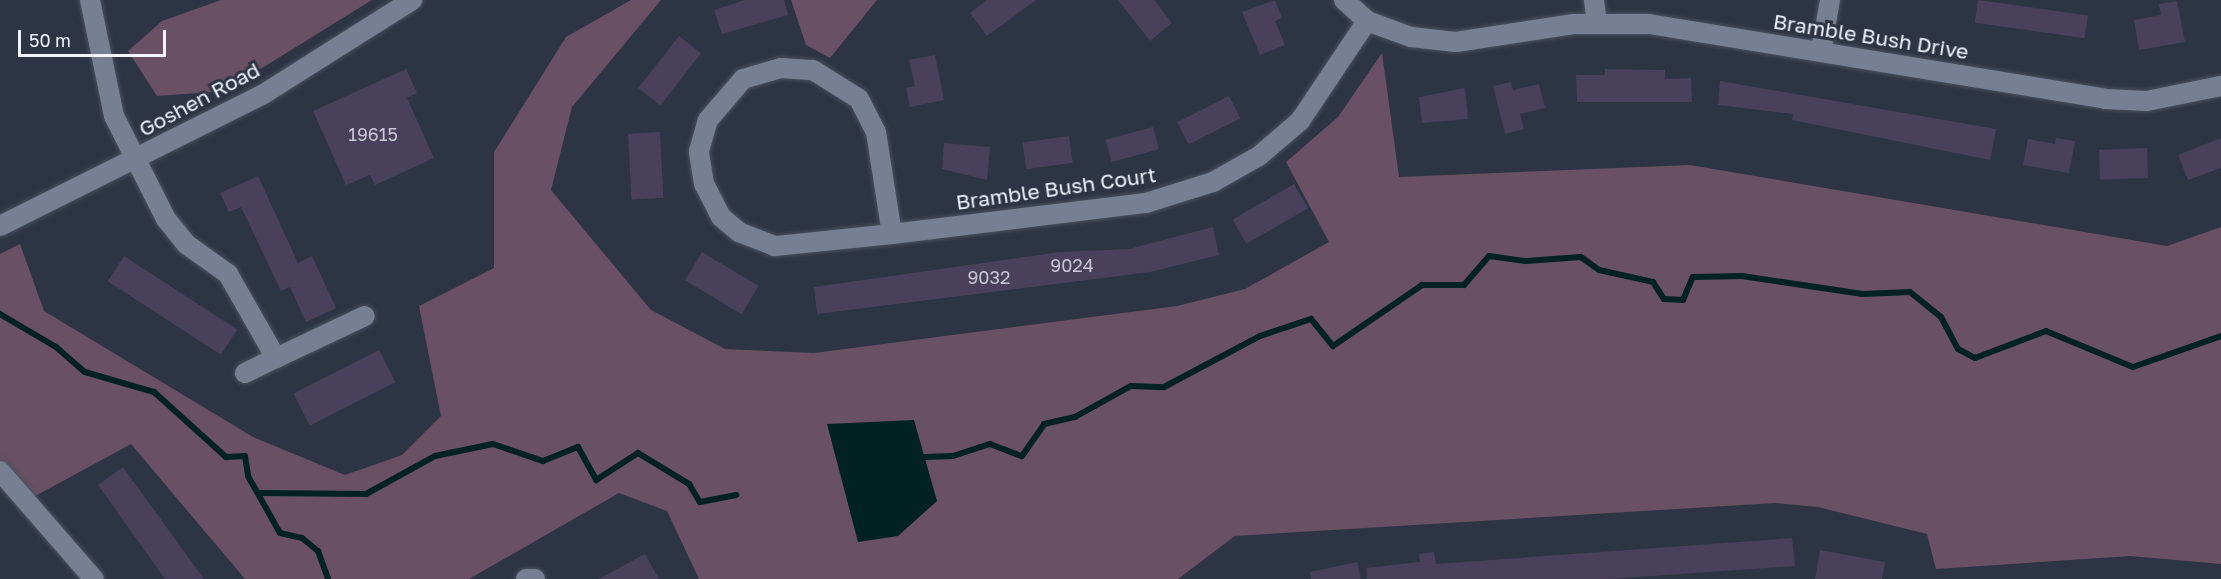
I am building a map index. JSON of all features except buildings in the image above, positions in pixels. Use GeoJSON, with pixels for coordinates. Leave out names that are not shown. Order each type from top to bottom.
{"type":"FeatureCollection","features":[{"type":"Feature","properties":{"kind":"street"},"geometry":{"type":"LineString","coordinates":[[90,0],[114,116],[135,160],[175,232],[228,274],[276,358]]}},
{"type":"Feature","properties":{"kind":"street","name":"Goshen Road"},"geometry":{"type":"LineString","coordinates":[[0,226],[262,94],[412,0]]}},
{"type":"Feature","properties":{"kind":"street","name":"Bramble Bush Drive"},"geometry":{"type":"LineString","coordinates":[[1344,0],[1367,21],[1411,37],[1456,42],[1597,24],[1649,24],[2105,99],[2147,101],[2221,86]]}},
{"type":"Feature","properties":{"kind":"street"},"geometry":{"type":"LineString","coordinates":[[1594,0],[1597,24]]}},
{"type":"Feature","properties":{"kind":"street"},"geometry":{"type":"LineString","coordinates":[[1821,51],[1830,0]]}},
{"type":"Feature","properties":{"kind":"street","name":"Bramble Bush Court"},"geometry":{"type":"LineString","coordinates":[[892,234],[876,132],[844,85],[813,70],[781,68],[743,79],[729,91],[708,120],[699,151],[704,184],[721,217],[739,232],[775,246],[892,234],[1146,203],[1213,183],[1259,156],[1300,121],[1367,21]]}},
{"type":"Feature","properties":{"kind":"street"},"geometry":{"type":"LineString","coordinates":[[245,373],[365,316]]}},
{"type":"Feature","properties":{"kind":"street"},"geometry":{"type":"LineString","coordinates":[[0,471],[94,579]]}},
{"type":"Feature","properties":{"kind":"street"},"geometry":{"type":"LineString","coordinates":[[526,579],[535,579]]}},
{"type":"Feature","properties":{"kind":"shaded area"},"geometry":{"type":"Polygon","coordinates":[[[221,0],[372,0],[225,91],[157,96],[128,51],[162,21],[221,0]]]}},
{"type":"Feature","properties":{"kind":"shaded area"},"geometry":{"type":"Polygon","coordinates":[[[631,0],[661,0],[572,107],[551,190],[651,310],[725,349],[814,353],[1177,306],[1245,289],[1329,242],[1286,162],[1338,117],[1382,53],[1399,177],[1690,165],[2167,246],[2221,227],[2221,564],[2130,556],[1936,569],[1927,534],[1818,507],[1775,503],[1235,536],[1178,579],[699,579],[667,511],[619,493],[469,579],[245,579],[131,444],[28,500],[0,471],[0,254],[20,244],[44,311],[253,437],[345,475],[402,455],[441,416],[419,306],[494,268],[494,152],[566,37],[631,0]]]}},
{"type":"Feature","properties":{"kind":"shaded area"},"geometry":{"type":"Polygon","coordinates":[[[791,0],[877,0],[830,58],[806,45],[791,0]]]}},
{"type":"Feature","properties":{"kind":"shaded area"},"geometry":{"type":"Polygon","coordinates":[[[914,420],[937,501],[898,536],[858,542],[827,424],[914,420]]]}},
{"type":"Feature","properties":{"kind":"waterway"},"geometry":{"type":"LineString","coordinates":[[925,457],[953,456],[990,444],[1022,456],[1044,424],[1075,417],[1131,386],[1164,387],[1260,336],[1311,319],[1333,346],[1422,285],[1464,285],[1489,256],[1526,261],[1581,257],[1599,270],[1653,282],[1664,299],[1683,300],[1693,277],[1742,276],[1863,294],[1910,292],[1941,317],[1958,349],[1975,358],[2046,331],[2133,367],[2221,336]]}},
{"type":"Feature","properties":{"kind":"waterway"},"geometry":{"type":"LineString","coordinates":[[0,314],[56,347],[85,372],[154,392],[226,457],[245,456],[248,476],[280,533],[302,538],[318,551],[328,579]]}},
{"type":"Feature","properties":{"kind":"waterway"},"geometry":{"type":"LineString","coordinates":[[261,493],[366,494],[435,456],[493,444],[543,461],[578,447],[596,480],[638,453],[689,484],[700,502],[736,495]]}}]}
